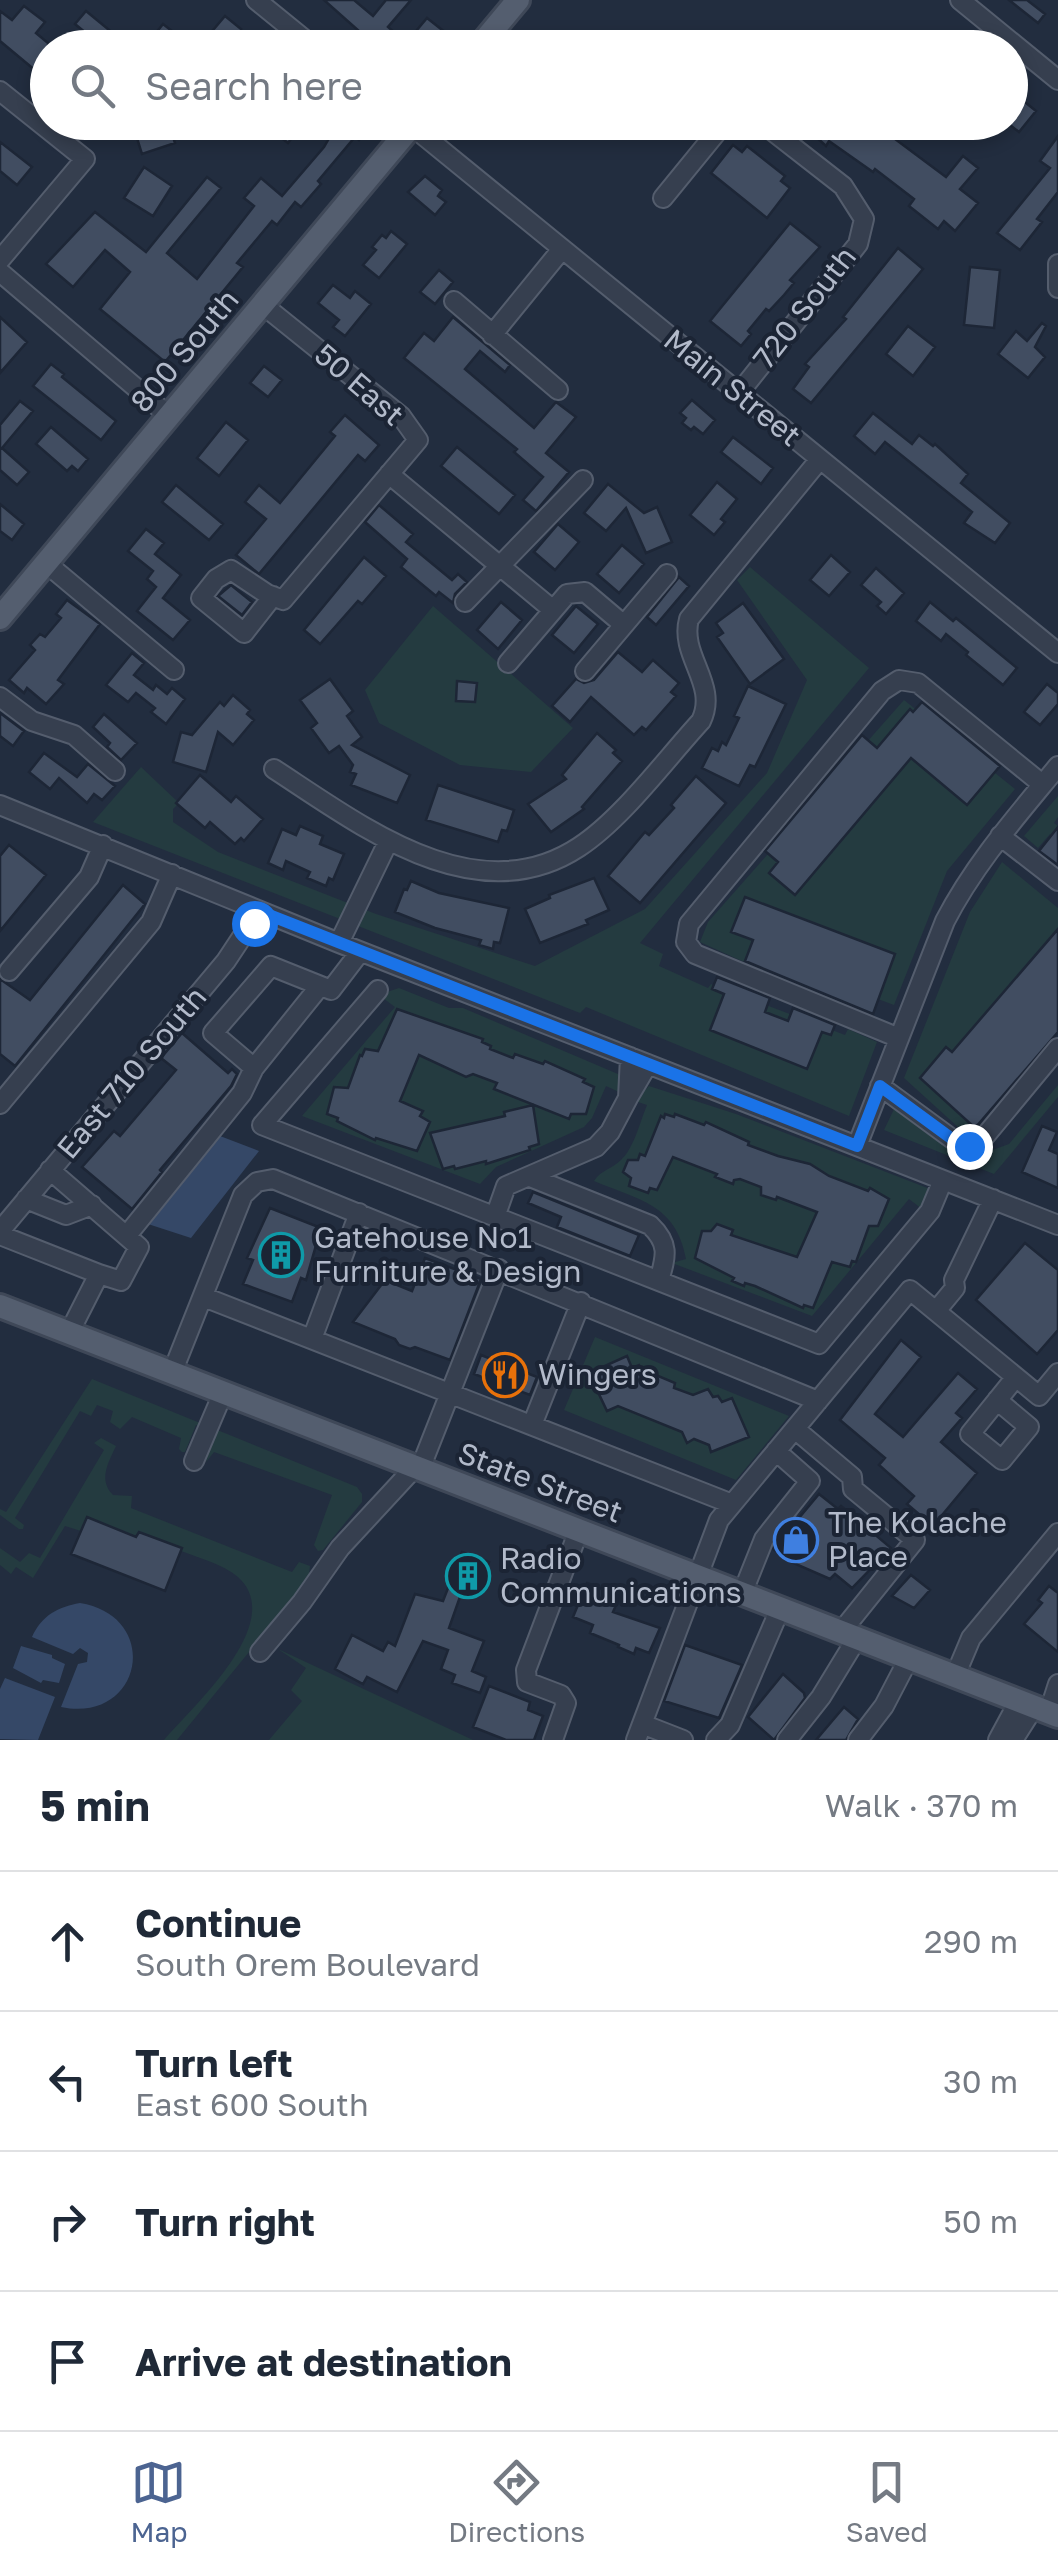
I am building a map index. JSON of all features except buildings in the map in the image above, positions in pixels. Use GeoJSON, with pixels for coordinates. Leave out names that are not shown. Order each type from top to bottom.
{"type":"FeatureCollection","features":[{"type":"Feature","properties":{"kind":"main road"},"geometry":{"type":"LineString","coordinates":[[493,30],[518,0]]}},
{"type":"Feature","properties":{"kind":"main road","name":"800 South"},"geometry":{"type":"LineString","coordinates":[[0,618],[398,140]]}},
{"type":"Feature","properties":{"kind":"main road","name":"State Street"},"geometry":{"type":"LineString","coordinates":[[0,1306],[1040,1709]]}},
{"type":"Feature","properties":{"kind":"street"},"geometry":{"type":"LineString","coordinates":[[256,0],[293,30]]}},
{"type":"Feature","properties":{"kind":"street"},"geometry":{"type":"LineString","coordinates":[[960,0],[997,30]]}},
{"type":"Feature","properties":{"kind":"street"},"geometry":{"type":"LineString","coordinates":[[1028,56],[1058,80]]}},
{"type":"Feature","properties":{"kind":"street"},"geometry":{"type":"LineString","coordinates":[[0,91],[30,115]]}},
{"type":"Feature","properties":{"kind":"street"},"geometry":{"type":"LineString","coordinates":[[0,260],[85,158],[62,140]]}},
{"type":"Feature","properties":{"kind":"street","name":"Main Street"},"geometry":{"type":"LineString","coordinates":[[430,140],[1058,652]]}},
{"type":"Feature","properties":{"kind":"street"},"geometry":{"type":"LineString","coordinates":[[663,198],[711,140]]}},
{"type":"Feature","properties":{"kind":"street","name":"720 South"},"geometry":{"type":"LineString","coordinates":[[739,393],[858,244],[864,219],[843,186],[784,140]]}},
{"type":"Feature","properties":{"kind":"street"},"geometry":{"type":"LineString","coordinates":[[492,335],[562,249]]}},
{"type":"Feature","properties":{"kind":"street"},"geometry":{"type":"LineString","coordinates":[[1058,264],[1058,288]]}},
{"type":"Feature","properties":{"kind":"street"},"geometry":{"type":"LineString","coordinates":[[0,272],[169,416]]}},
{"type":"Feature","properties":{"kind":"street"},"geometry":{"type":"LineString","coordinates":[[454,301],[558,390]]}},
{"type":"Feature","properties":{"kind":"street","name":"50 East"},"geometry":{"type":"LineString","coordinates":[[263,305],[401,416],[418,440],[389,474]]}},
{"type":"Feature","properties":{"kind":"street"},"geometry":{"type":"LineString","coordinates":[[274,769],[388,842],[459,866],[514,871],[563,856],[602,829],[701,721],[706,710],[706,688],[687,641],[687,628],[696,608],[820,459]]}},
{"type":"Feature","properties":{"kind":"street"},"geometry":{"type":"LineString","coordinates":[[270,595],[244,633],[202,598],[216,579],[231,570],[284,600],[389,474],[553,610]]}},
{"type":"Feature","properties":{"kind":"street"},"geometry":{"type":"LineString","coordinates":[[464,602],[583,480]]}},
{"type":"Feature","properties":{"kind":"street"},"geometry":{"type":"LineString","coordinates":[[46,564],[174,670]]}},
{"type":"Feature","properties":{"kind":"street"},"geometry":{"type":"LineString","coordinates":[[585,671],[668,574]]}},
{"type":"Feature","properties":{"kind":"street"},"geometry":{"type":"LineString","coordinates":[[508,663],[566,594],[585,592],[624,625]]}},
{"type":"Feature","properties":{"kind":"street"},"geometry":{"type":"LineString","coordinates":[[900,1038],[704,959],[687,947],[689,924],[882,691],[899,680],[918,683],[1042,784]]}},
{"type":"Feature","properties":{"kind":"street"},"geometry":{"type":"LineString","coordinates":[[0,697],[32,721],[74,735],[115,772]]}},
{"type":"Feature","properties":{"kind":"street"},"geometry":{"type":"LineString","coordinates":[[857,1146],[945,921],[964,885],[1058,766]]}},
{"type":"Feature","properties":{"kind":"street"},"geometry":{"type":"LineString","coordinates":[[9,813],[103,845],[339,944],[1058,1225]]}},
{"type":"Feature","properties":{"kind":"street"},"geometry":{"type":"LineString","coordinates":[[1000,836],[1058,882]]}},
{"type":"Feature","properties":{"kind":"street"},"geometry":{"type":"LineString","coordinates":[[339,944],[388,842]]}},
{"type":"Feature","properties":{"kind":"street"},"geometry":{"type":"LineString","coordinates":[[9,972],[89,877],[103,845]]}},
{"type":"Feature","properties":{"kind":"street"},"geometry":{"type":"LineString","coordinates":[[0,1104],[151,922],[172,874]]}},
{"type":"Feature","properties":{"kind":"street","name":"East 710 South"},"geometry":{"type":"LineString","coordinates":[[0,1233],[226,961],[259,911]]}},
{"type":"Feature","properties":{"kind":"street"},"geometry":{"type":"LineString","coordinates":[[254,1068],[214,1033],[271,966],[331,990],[360,952]]}},
{"type":"Feature","properties":{"kind":"street"},"geometry":{"type":"LineString","coordinates":[[378,959],[378,990]]}},
{"type":"Feature","properties":{"kind":"street"},"geometry":{"type":"LineString","coordinates":[[405,970],[378,990],[262,1125],[819,1344],[930,1211],[943,1180]]}},
{"type":"Feature","properties":{"kind":"street"},"geometry":{"type":"LineString","coordinates":[[128,1234],[242,1093],[254,1068],[320,986]]}},
{"type":"Feature","properties":{"kind":"street"},"geometry":{"type":"LineString","coordinates":[[880,1086],[959,1144],[969,1146],[980,1142],[1058,1048]]}},
{"type":"Feature","properties":{"kind":"street"},"geometry":{"type":"LineString","coordinates":[[628,1098],[630,1057]]}},
{"type":"Feature","properties":{"kind":"street"},"geometry":{"type":"LineString","coordinates":[[495,1217],[506,1186],[596,1147],[610,1132],[648,1064]]}},
{"type":"Feature","properties":{"kind":"street"},"geometry":{"type":"LineString","coordinates":[[0,1233],[121,1281],[140,1248],[50,1170]]}},
{"type":"Feature","properties":{"kind":"street"},"geometry":{"type":"LineString","coordinates":[[530,1176],[650,1225],[664,1240],[667,1250],[659,1281]]}},
{"type":"Feature","properties":{"kind":"street"},"geometry":{"type":"LineString","coordinates":[[172,1373],[243,1195],[257,1182],[273,1179],[818,1401]]}},
{"type":"Feature","properties":{"kind":"street"},"geometry":{"type":"LineString","coordinates":[[26,1199],[66,1215],[92,1205]]}},
{"type":"Feature","properties":{"kind":"street"},"geometry":{"type":"LineString","coordinates":[[936,1311],[955,1288],[954,1280],[993,1199]]}},
{"type":"Feature","properties":{"kind":"street"},"geometry":{"type":"LineString","coordinates":[[312,1339],[359,1214]]}},
{"type":"Feature","properties":{"kind":"street"},"geometry":{"type":"LineString","coordinates":[[260,1652],[340,1548],[418,1468],[499,1269]]}},
{"type":"Feature","properties":{"kind":"street"},"geometry":{"type":"LineString","coordinates":[[69,1333],[99,1274]]}},
{"type":"Feature","properties":{"kind":"street"},"geometry":{"type":"LineString","coordinates":[[683,1740],[639,1732],[719,1520],[910,1290],[1039,1396],[1058,1373]]}},
{"type":"Feature","properties":{"kind":"street"},"geometry":{"type":"LineString","coordinates":[[204,1297],[732,1504]]}},
{"type":"Feature","properties":{"kind":"street"},"geometry":{"type":"LineString","coordinates":[[532,1425],[581,1302]]}},
{"type":"Feature","properties":{"kind":"street"},"geometry":{"type":"LineString","coordinates":[[997,1400],[1029,1426],[1002,1460],[970,1434],[997,1400],[1016,1377]]}},
{"type":"Feature","properties":{"kind":"street"},"geometry":{"type":"LineString","coordinates":[[194,1461],[223,1392]]}},
{"type":"Feature","properties":{"kind":"street"},"geometry":{"type":"LineString","coordinates":[[787,1740],[822,1697],[849,1635],[915,1540],[853,1488],[852,1476],[795,1429]]}},
{"type":"Feature","properties":{"kind":"street"},"geometry":{"type":"LineString","coordinates":[[742,1594],[764,1539],[810,1480],[776,1452]]}},
{"type":"Feature","properties":{"kind":"street"},"geometry":{"type":"LineString","coordinates":[[553,1740],[566,1703],[561,1695],[528,1682],[526,1670],[579,1530]]}},
{"type":"Feature","properties":{"kind":"street"},"geometry":{"type":"LineString","coordinates":[[955,1676],[971,1638],[1058,1532]]}},
{"type":"Feature","properties":{"kind":"street"},"geometry":{"type":"LineString","coordinates":[[716,1740],[730,1725],[780,1609]]}},
{"type":"Feature","properties":{"kind":"street"},"geometry":{"type":"LineString","coordinates":[[858,1740],[884,1706],[909,1658]]}},
{"type":"Feature","properties":{"kind":"street"},"geometry":{"type":"LineString","coordinates":[[1013,1740],[1058,1684]]}},
{"type":"Feature","properties":{"kind":"street"},"geometry":{"type":"LineString","coordinates":[[998,1740],[1040,1709]]}},
{"type":"Feature","properties":{"kind":"green space"},"geometry":{"type":"Polygon","coordinates":[[[750,567],[869,668],[640,943],[663,954],[659,966],[708,988],[711,984],[845,1035],[848,1029],[877,1042],[849,1116],[586,1007],[580,1013],[93,822],[141,767],[179,803],[173,809],[173,822],[218,852],[376,914],[535,966],[645,909],[767,773],[807,680],[737,580],[750,567]],[[724,995],[710,1030],[820,1034],[724,995]]]}},
{"type":"Feature","properties":{"kind":"green space"},"geometry":{"type":"Polygon","coordinates":[[[433,606],[573,728],[531,772],[460,765],[379,723],[365,690],[433,606]]]}},
{"type":"Feature","properties":{"kind":"green space"},"geometry":{"type":"Polygon","coordinates":[[[904,700],[1015,789],[947,871],[894,1005],[749,951],[744,962],[700,942],[708,922],[904,700]],[[909,709],[886,738],[967,805],[991,776],[909,709]],[[873,751],[769,873],[794,895],[898,773],[873,751]],[[745,897],[732,932],[882,989],[895,954],[745,897]]]}},
{"type":"Feature","properties":{"kind":"green space"},"geometry":{"type":"Polygon","coordinates":[[[1058,796],[1058,817],[1054,823],[1058,826],[1058,840],[1050,834],[1038,848],[1024,836],[1058,796]]]}},
{"type":"Feature","properties":{"kind":"green space"},"geometry":{"type":"Polygon","coordinates":[[[1002,862],[1058,908],[1058,929],[963,1040],[970,1117],[980,1124],[969,1137],[904,1078],[970,912],[1002,862]]]}},
{"type":"Feature","properties":{"kind":"green space"},"geometry":{"type":"Polygon","coordinates":[[[399,988],[449,1008],[463,1008],[625,1077],[619,1092],[606,1086],[584,1127],[496,1167],[480,1184],[302,1116],[395,1007],[383,998],[384,993],[399,988]]]}},
{"type":"Feature","properties":{"kind":"green space"},"geometry":{"type":"Polygon","coordinates":[[[1058,1085],[1058,1097],[994,1174],[884,1130],[895,1107],[973,1157],[1009,1144],[1058,1085]]]}},
{"type":"Feature","properties":{"kind":"green space"},"geometry":{"type":"Polygon","coordinates":[[[649,1086],[736,1114],[930,1189],[922,1209],[909,1199],[812,1316],[672,1263],[686,1259],[674,1226],[664,1215],[653,1206],[594,1181],[630,1149],[647,1105],[635,1101],[649,1086]]]}},
{"type":"Feature","properties":{"kind":"green space"},"geometry":{"type":"Polygon","coordinates":[[[595,1337],[789,1416],[736,1480],[564,1410],[595,1337]],[[627,1357],[589,1373],[606,1410],[618,1406],[682,1432],[687,1442],[694,1439],[709,1445],[711,1452],[749,1436],[732,1398],[722,1402],[708,1389],[693,1395],[674,1388],[675,1383],[657,1375],[653,1381],[645,1378],[639,1366],[632,1368],[627,1357]]]}},
{"type":"Feature","properties":{"kind":"green space"},"geometry":{"type":"Polygon","coordinates":[[[92,1379],[357,1487],[362,1502],[323,1550],[318,1551],[314,1545],[332,1495],[214,1452],[206,1462],[214,1432],[196,1425],[182,1452],[181,1438],[132,1417],[120,1429],[110,1422],[113,1411],[97,1405],[91,1416],[80,1411],[15,1518],[24,1525],[19,1529],[0,1515],[0,1509],[6,1512],[92,1379]]]}},
{"type":"Feature","properties":{"kind":"green space"},"geometry":{"type":"Polygon","coordinates":[[[101,1438],[116,1446],[106,1471],[108,1489],[113,1495],[132,1496],[131,1508],[292,1572],[299,1562],[310,1566],[294,1597],[177,1740],[164,1740],[213,1686],[244,1640],[251,1617],[250,1596],[238,1577],[181,1548],[139,1532],[135,1540],[87,1517],[81,1531],[65,1526],[33,1578],[16,1567],[11,1574],[0,1565],[0,1548],[20,1562],[29,1553],[40,1558],[104,1450],[94,1443],[101,1438]]]}},
{"type":"Feature","properties":{"kind":"green space"},"geometry":{"type":"Polygon","coordinates":[[[278,1649],[473,1740],[269,1740],[302,1701],[291,1690],[306,1668],[278,1649]]]}},
{"type":"Feature","properties":{"kind":"water"},"geometry":{"type":"Polygon","coordinates":[[[220,1136],[259,1151],[191,1238],[148,1224],[220,1136]]]}},
{"type":"Feature","properties":{"kind":"water"},"geometry":{"type":"Polygon","coordinates":[[[80,1603],[106,1612],[123,1628],[132,1647],[132,1667],[124,1685],[110,1700],[88,1708],[61,1707],[78,1664],[87,1662],[88,1653],[80,1648],[73,1654],[32,1637],[52,1613],[80,1603]]]}},
{"type":"Feature","properties":{"kind":"water"},"geometry":{"type":"Polygon","coordinates":[[[21,1646],[52,1655],[65,1664],[59,1683],[41,1683],[13,1668],[21,1646]]]}},
{"type":"Feature","properties":{"kind":"water"},"geometry":{"type":"Polygon","coordinates":[[[5,1678],[55,1697],[38,1740],[0,1739],[0,1689],[5,1678]]]}},
{"type":"Feature","properties":{"kind":"place","name":"Gatehouse No1 Furniture & Design"},"geometry":{"type":"Point","coordinates":[281,1255]}},
{"type":"Feature","properties":{"kind":"place","name":"Wingers"},"geometry":{"type":"Point","coordinates":[505,1375]}},
{"type":"Feature","properties":{"kind":"place","name":"The Kolache Place"},"geometry":{"type":"Point","coordinates":[796,1540]}},
{"type":"Feature","properties":{"kind":"place","name":"Radio Communications"},"geometry":{"type":"Point","coordinates":[468,1576]}},
{"type":"Feature","properties":{"kind":"route"},"geometry":{"type":"LineString","coordinates":[[254,923],[259,911],[857,1146],[880,1086],[959,1144],[969,1146]]}}]}
